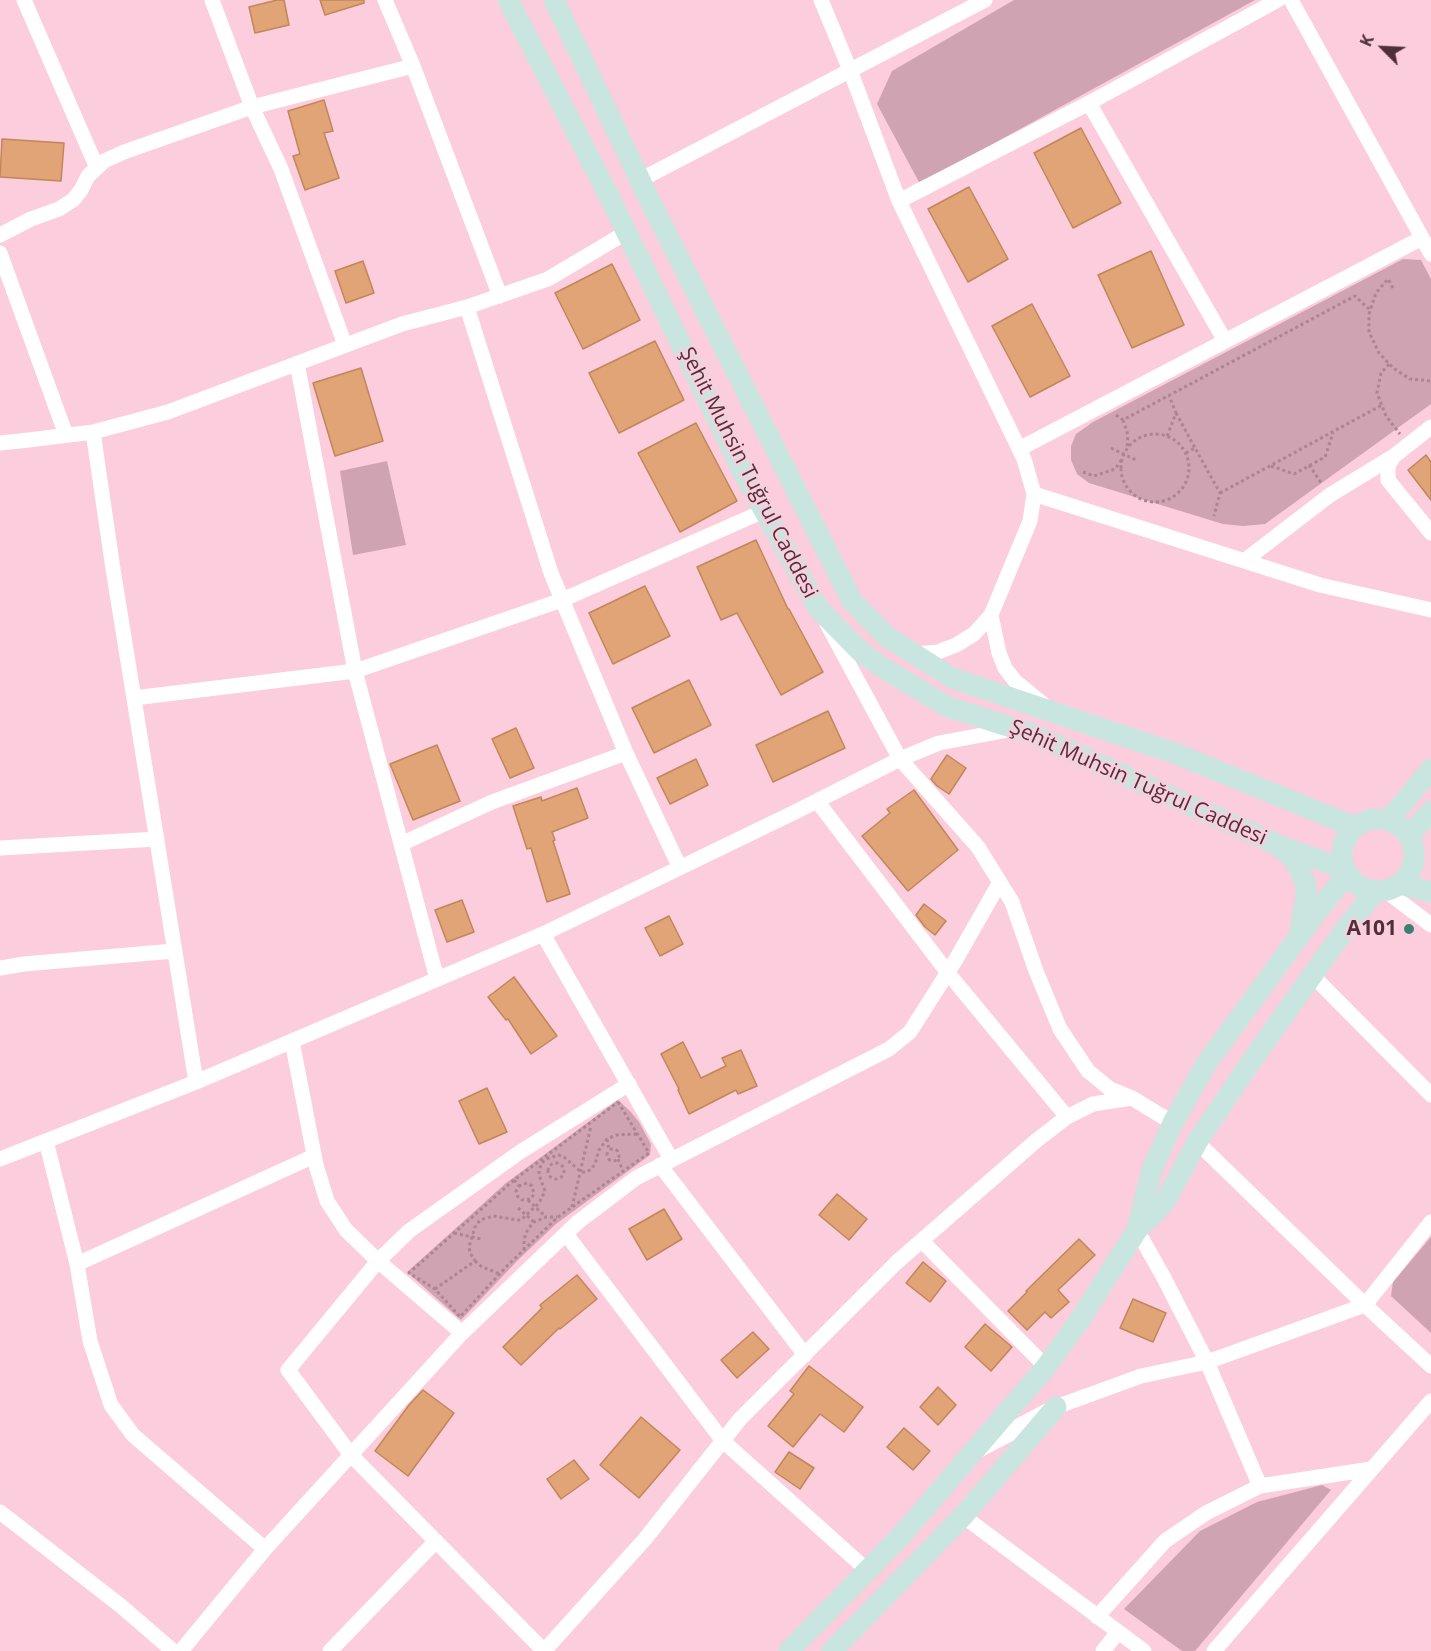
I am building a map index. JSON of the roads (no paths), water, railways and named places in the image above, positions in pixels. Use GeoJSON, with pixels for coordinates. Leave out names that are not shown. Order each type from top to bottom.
{"type":"FeatureCollection","features":[{"type":"Feature","properties":{"kind":"main road","name":"Şehit Muhsin Tuğrul Caddesi"},"geometry":{"type":"LineString","coordinates":[[508,0],[627,232],[744,474],[818,608],[860,651],[880,666],[948,707],[1033,734],[1278,845],[1346,872]]}},
{"type":"Feature","properties":{"kind":"main road","name":"Şehit Muhsin Tuğrul Caddesi"},"geometry":{"type":"LineString","coordinates":[[554,0],[640,180],[852,601],[886,636],[952,678],[1174,753],[1356,826]]}},
{"type":"Feature","properties":{"kind":"main road"},"geometry":{"type":"LineString","coordinates":[[1389,820],[1431,769]]}},
{"type":"Feature","properties":{"kind":"main road"},"geometry":{"type":"LineString","coordinates":[[789,1651],[900,1537],[1046,1367],[1079,1321],[1137,1230],[1165,1202],[1197,1142],[1312,975],[1387,888],[1409,874],[1431,811]]}},
{"type":"Feature","properties":{"kind":"main road"},"geometry":{"type":"LineString","coordinates":[[1418,843],[1401,826],[1381,818],[1370,819],[1356,826],[1345,838],[1342,856],[1346,872],[1359,886],[1431,892]]}},
{"type":"Feature","properties":{"kind":"main road"},"geometry":{"type":"LineString","coordinates":[[1278,845],[1295,860],[1306,885],[1298,938]]}},
{"type":"Feature","properties":{"kind":"main road"},"geometry":{"type":"LineString","coordinates":[[1137,1230],[1152,1169],[1173,1124],[1206,1064],[1346,872]]}},
{"type":"Feature","properties":{"kind":"main road"},"geometry":{"type":"LineString","coordinates":[[832,1651],[963,1516],[1056,1407]]}},
{"type":"Feature","properties":{"kind":"street"},"geometry":{"type":"LineString","coordinates":[[24,0],[96,168]]}},
{"type":"Feature","properties":{"kind":"street"},"geometry":{"type":"LineString","coordinates":[[212,0],[252,107],[281,169],[345,345]]}},
{"type":"Feature","properties":{"kind":"street"},"geometry":{"type":"LineString","coordinates":[[385,0],[413,66],[500,296]]}},
{"type":"Feature","properties":{"kind":"street"},"geometry":{"type":"LineString","coordinates":[[821,0],[899,201],[1024,459],[1034,495],[1029,521],[991,615],[974,634],[956,645],[938,652],[915,654]]}},
{"type":"Feature","properties":{"kind":"street"},"geometry":{"type":"LineString","coordinates":[[640,180],[985,0]]}},
{"type":"Feature","properties":{"kind":"street"},"geometry":{"type":"LineString","coordinates":[[899,201],[1089,103],[1278,0]]}},
{"type":"Feature","properties":{"kind":"street"},"geometry":{"type":"LineString","coordinates":[[1291,0],[1431,254]]}},
{"type":"Feature","properties":{"kind":"street"},"geometry":{"type":"LineString","coordinates":[[0,234],[73,200],[88,176],[96,168],[104,161],[124,152],[252,107],[413,66]]}},
{"type":"Feature","properties":{"kind":"street"},"geometry":{"type":"LineString","coordinates":[[1089,103],[1225,341]]}},
{"type":"Feature","properties":{"kind":"street"},"geometry":{"type":"LineString","coordinates":[[0,443],[93,432],[168,412],[402,324],[467,307],[548,279],[627,232]]}},
{"type":"Feature","properties":{"kind":"street"},"geometry":{"type":"LineString","coordinates":[[1019,449],[1422,238]]}},
{"type":"Feature","properties":{"kind":"street"},"geometry":{"type":"LineString","coordinates":[[0,253],[66,435]]}},
{"type":"Feature","properties":{"kind":"street"},"geometry":{"type":"LineString","coordinates":[[467,307],[551,573],[626,753],[680,868]]}},
{"type":"Feature","properties":{"kind":"street"},"geometry":{"type":"LineString","coordinates":[[297,363],[355,671],[437,979]]}},
{"type":"Feature","properties":{"kind":"street"},"geometry":{"type":"LineString","coordinates":[[1244,561],[1330,495],[1394,456],[1431,427]]}},
{"type":"Feature","properties":{"kind":"street"},"geometry":{"type":"LineString","coordinates":[[93,432],[196,1082]]}},
{"type":"Feature","properties":{"kind":"street"},"geometry":{"type":"LineString","coordinates":[[1394,456],[1388,466],[1388,480],[1431,533]]}},
{"type":"Feature","properties":{"kind":"street"},"geometry":{"type":"LineString","coordinates":[[1034,495],[1320,585],[1431,610]]}},
{"type":"Feature","properties":{"kind":"street"},"geometry":{"type":"LineString","coordinates":[[134,698],[355,671],[562,600],[764,511]]}},
{"type":"Feature","properties":{"kind":"street"},"geometry":{"type":"LineString","coordinates":[[818,608],[900,759],[978,847],[1000,882],[1012,903],[1035,972],[1060,1029],[1088,1071],[1110,1089],[1132,1098],[1173,1124]]}},
{"type":"Feature","properties":{"kind":"street"},"geometry":{"type":"LineString","coordinates":[[991,615],[999,653],[1005,668],[1015,681],[1051,711]]}},
{"type":"Feature","properties":{"kind":"street"},"geometry":{"type":"LineString","coordinates":[[0,1159],[196,1082],[543,934],[939,742],[1018,729]]}},
{"type":"Feature","properties":{"kind":"street"},"geometry":{"type":"LineString","coordinates":[[401,844],[492,802],[626,753]]}},
{"type":"Feature","properties":{"kind":"street"},"geometry":{"type":"LineString","coordinates":[[817,801],[948,973],[1067,1117]]}},
{"type":"Feature","properties":{"kind":"street"},"geometry":{"type":"LineString","coordinates":[[0,848],[157,839]]}},
{"type":"Feature","properties":{"kind":"street"},"geometry":{"type":"LineString","coordinates":[[181,1651],[265,1549],[351,1455],[461,1325],[578,1222],[636,1178],[889,1049],[910,1032],[948,973],[1000,882]]}},
{"type":"Feature","properties":{"kind":"street"},"geometry":{"type":"LineString","coordinates":[[1387,888],[1431,925]]}},
{"type":"Feature","properties":{"kind":"street"},"geometry":{"type":"LineString","coordinates":[[543,934],[629,1084],[666,1162],[805,1355]]}},
{"type":"Feature","properties":{"kind":"street"},"geometry":{"type":"LineString","coordinates":[[0,968],[174,951]]}},
{"type":"Feature","properties":{"kind":"street"},"geometry":{"type":"LineString","coordinates":[[1312,975],[1431,1095]]}},
{"type":"Feature","properties":{"kind":"street"},"geometry":{"type":"LineString","coordinates":[[292,1041],[314,1156],[327,1201],[346,1230],[378,1261],[461,1325]]}},
{"type":"Feature","properties":{"kind":"street"},"geometry":{"type":"LineString","coordinates":[[629,1084],[520,1152],[409,1231],[378,1261],[288,1370],[351,1455],[544,1651],[645,1539],[740,1419],[897,1262],[1037,1140],[1067,1117],[1094,1104],[1132,1098]]}},
{"type":"Feature","properties":{"kind":"street"},"geometry":{"type":"LineString","coordinates":[[46,1141],[77,1264],[90,1341],[111,1405],[133,1435],[265,1549]]}},
{"type":"Feature","properties":{"kind":"street"},"geometry":{"type":"LineString","coordinates":[[1197,1142],[1431,1366]]}},
{"type":"Feature","properties":{"kind":"street"},"geometry":{"type":"LineString","coordinates":[[77,1264],[314,1156]]}},
{"type":"Feature","properties":{"kind":"street"},"geometry":{"type":"LineString","coordinates":[[973,1452],[1056,1407],[1142,1376],[1207,1362],[1365,1305],[1431,1222]]}},
{"type":"Feature","properties":{"kind":"street"},"geometry":{"type":"LineString","coordinates":[[1137,1230],[1207,1362],[1260,1486]]}},
{"type":"Feature","properties":{"kind":"street"},"geometry":{"type":"LineString","coordinates":[[566,1234],[723,1442],[867,1570]]}},
{"type":"Feature","properties":{"kind":"street"},"geometry":{"type":"LineString","coordinates":[[922,1241],[1046,1367]]}},
{"type":"Feature","properties":{"kind":"street"},"geometry":{"type":"LineString","coordinates":[[1214,1651],[1431,1401]]}},
{"type":"Feature","properties":{"kind":"street"},"geometry":{"type":"LineString","coordinates":[[1097,1617],[1165,1541],[1206,1513],[1260,1486],[1371,1469]]}},
{"type":"Feature","properties":{"kind":"street"},"geometry":{"type":"LineString","coordinates":[[0,1512],[121,1606],[173,1651]]}},
{"type":"Feature","properties":{"kind":"street"},"geometry":{"type":"LineString","coordinates":[[963,1516],[1144,1651]]}},
{"type":"Feature","properties":{"kind":"street"},"geometry":{"type":"LineString","coordinates":[[330,1651],[436,1541]]}},
{"type":"Feature","properties":{"kind":"street"},"geometry":{"type":"LineString","coordinates":[[1103,1651],[1118,1632]]}},
{"type":"Feature","properties":{"kind":"place","name":"A101"},"geometry":{"type":"Point","coordinates":[1409,929]}}]}
